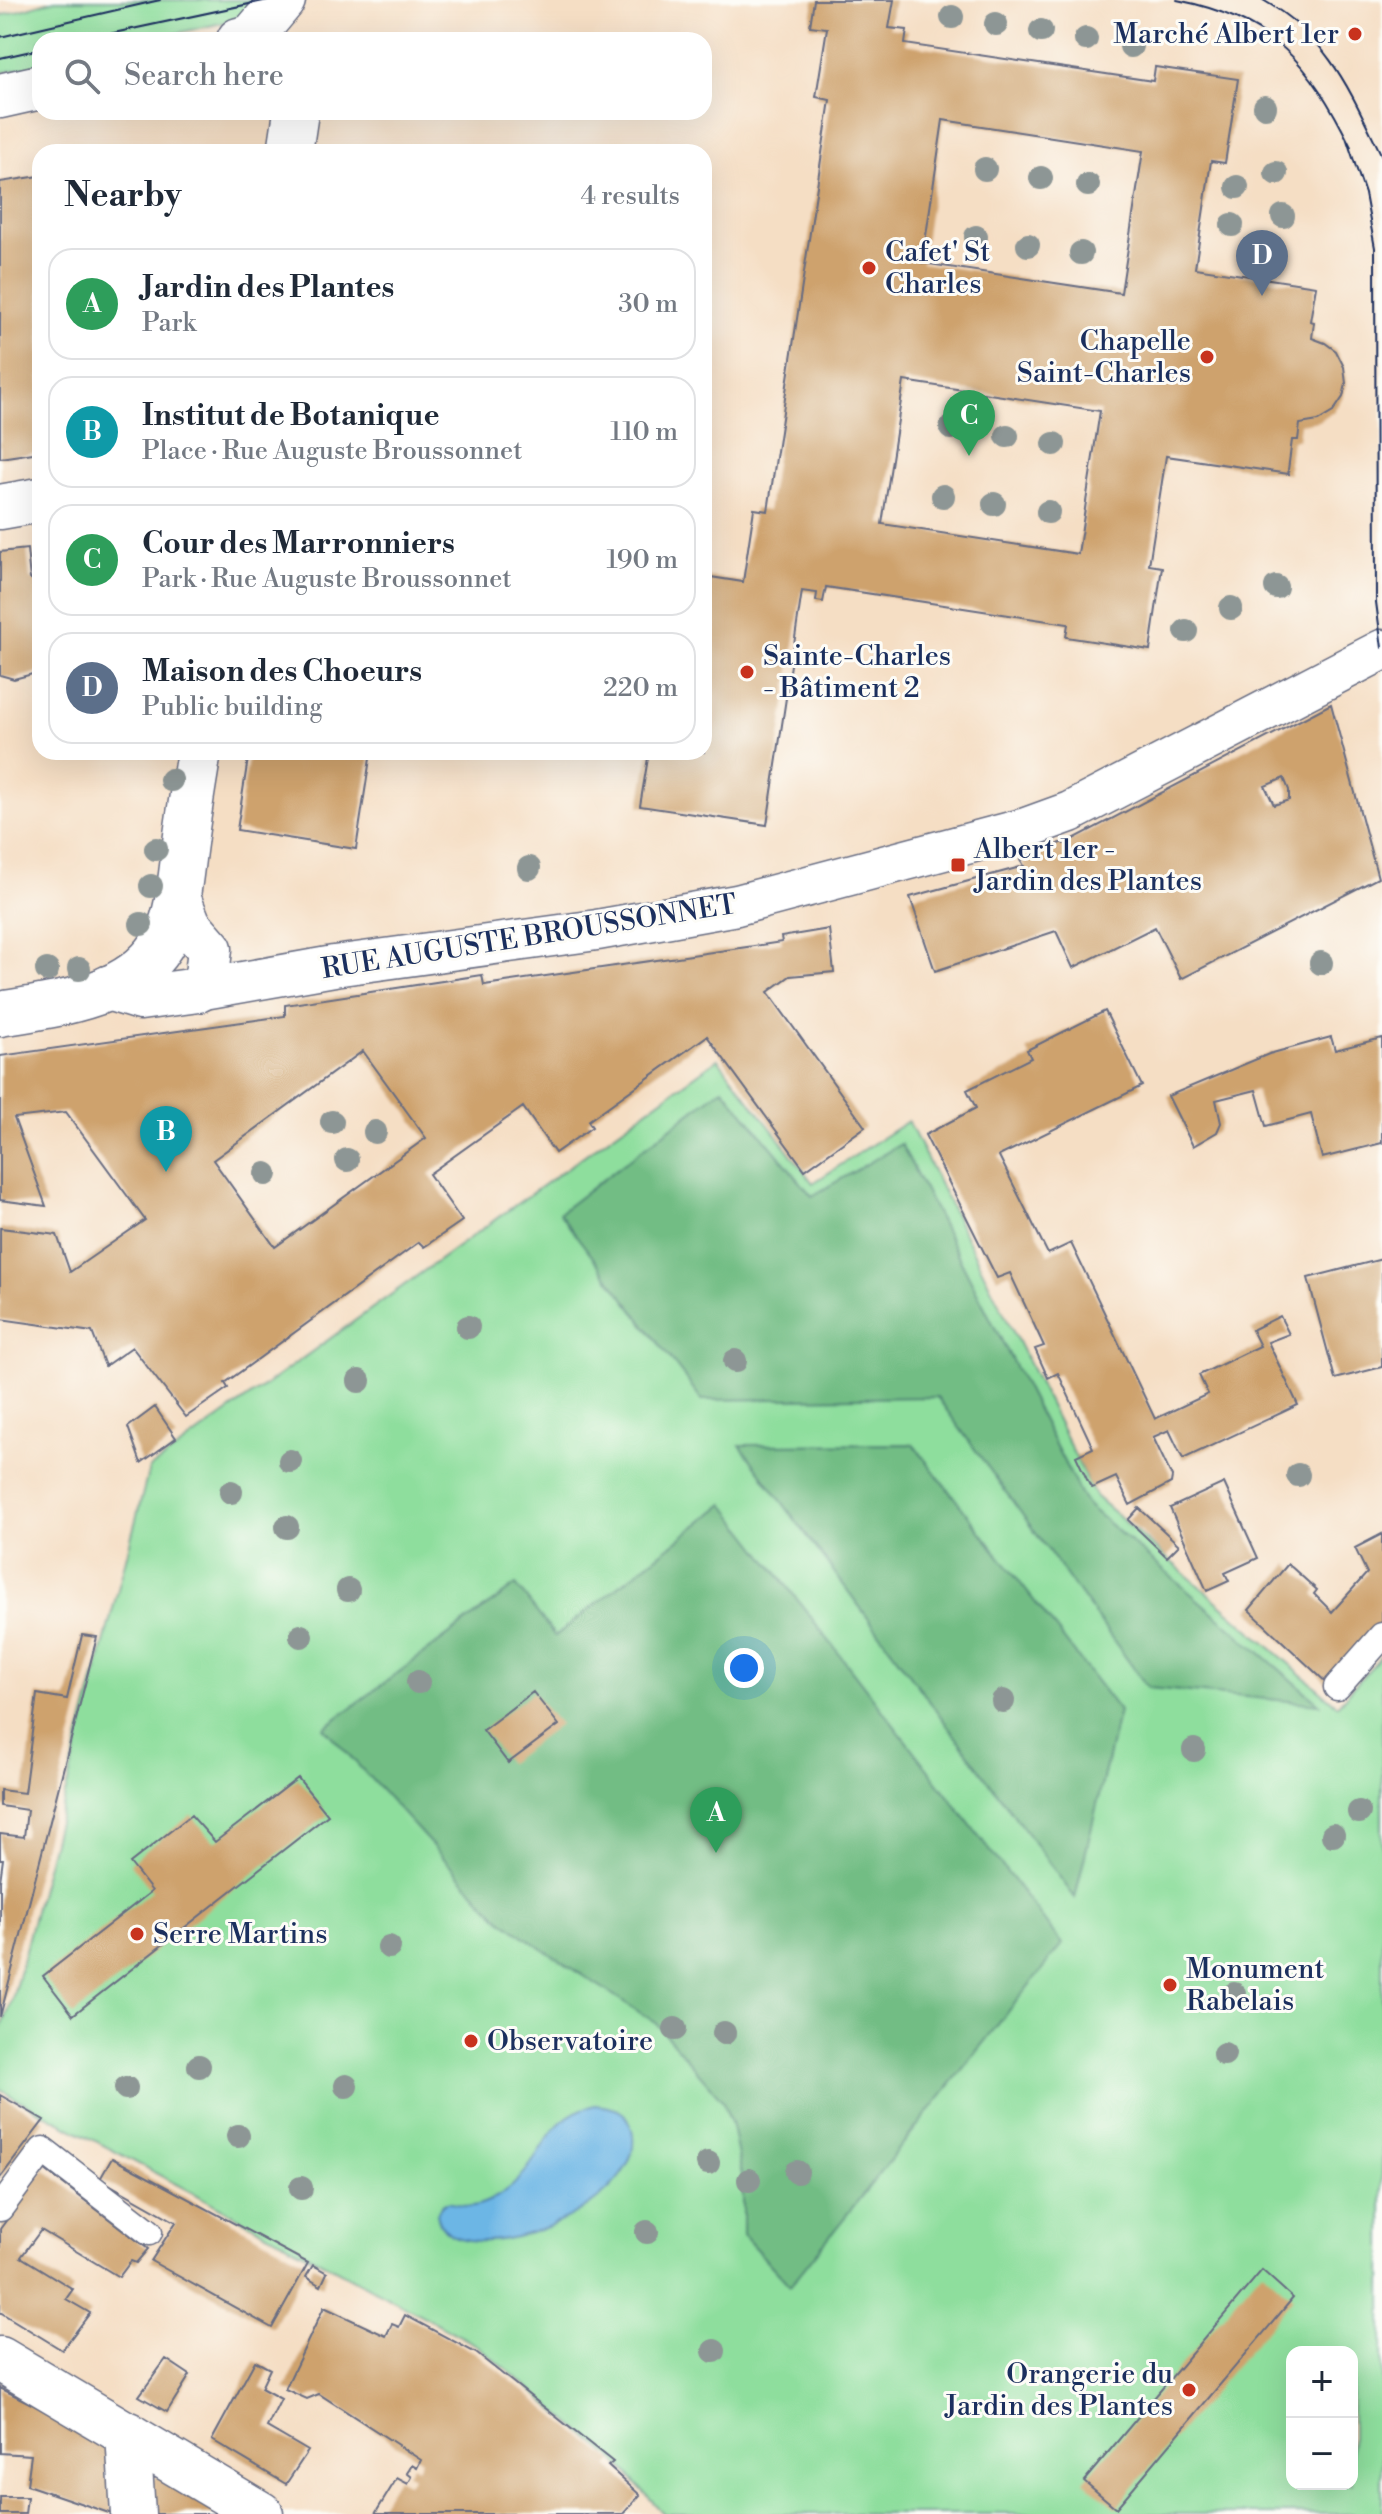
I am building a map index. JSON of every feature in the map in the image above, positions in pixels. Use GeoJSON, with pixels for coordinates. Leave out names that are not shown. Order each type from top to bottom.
{"type":"FeatureCollection","features":[{"type":"Feature","properties":{"kind":"street"},"geometry":{"type":"LineString","coordinates":[[255,32],[283,0]]}},
{"type":"Feature","properties":{"kind":"street"},"geometry":{"type":"LineString","coordinates":[[0,96],[32,89]]}},
{"type":"Feature","properties":{"kind":"street"},"geometry":{"type":"LineString","coordinates":[[291,144],[295,120]]}},
{"type":"Feature","properties":{"kind":"street"},"geometry":{"type":"LineString","coordinates":[[0,507],[32,501]]}},
{"type":"Feature","properties":{"kind":"street","name":"RUE AUGUSTE BROUSSONNET"},"geometry":{"type":"LineString","coordinates":[[108,988],[140,998],[296,975],[334,966],[597,930],[737,905],[1026,828],[1070,812],[1382,650]]}},
{"type":"Feature","properties":{"kind":"street"},"geometry":{"type":"LineString","coordinates":[[0,1014],[61,1003],[108,988],[140,970],[158,951],[170,932],[179,900],[198,760]]}},
{"type":"Feature","properties":{"kind":"street"},"geometry":{"type":"LineString","coordinates":[[179,900],[189,925],[210,949],[207,975],[198,990]]}},
{"type":"Feature","properties":{"kind":"street","name":"RUE AUGUSTE BROUSSONNET"},"geometry":{"type":"LineString","coordinates":[[210,949],[235,961],[266,965],[296,975]]}},
{"type":"Feature","properties":{"kind":"street"},"geometry":{"type":"LineString","coordinates":[[0,2359],[261,2514]]}},
{"type":"Feature","properties":{"kind":"street"},"geometry":{"type":"LineString","coordinates":[[128,2434],[133,2514]]}},
{"type":"Feature","properties":{"kind":"lane"},"geometry":{"type":"LineString","coordinates":[[1337,1687],[1382,1636]]}},
{"type":"Feature","properties":{"kind":"lane"},"geometry":{"type":"LineString","coordinates":[[0,2208],[43,2150],[149,2232]]}},
{"type":"Feature","properties":{"kind":"green space"},"geometry":{"type":"Polygon","coordinates":[[[55,0],[259,0],[244,18],[182,32],[32,32],[32,67],[0,73],[0,16],[55,0]]]}},
{"type":"Feature","properties":{"kind":"green space"},"geometry":{"type":"Polygon","coordinates":[[[718,1059],[813,1183],[908,1121],[1095,1496],[1337,1705],[1382,1655],[1382,2514],[664,2514],[615,2460],[477,2345],[0,2090],[0,2034],[12,2000],[149,1469],[718,1059]]]}},
{"type":"Feature","properties":{"kind":"green space"},"geometry":{"type":"Polygon","coordinates":[[[723,1088],[812,1196],[901,1144],[1085,1503],[1320,1704],[1148,1688],[937,1397],[702,1400],[559,1213],[723,1088]]]}},
{"type":"Feature","properties":{"kind":"green space"},"geometry":{"type":"Polygon","coordinates":[[[913,1444],[1119,1711],[1075,1898],[740,1445],[913,1444]]]}},
{"type":"Feature","properties":{"kind":"green space"},"geometry":{"type":"Polygon","coordinates":[[[724,1504],[1062,1944],[790,2286],[743,2235],[743,2180],[731,2122],[722,2100],[656,2023],[496,1915],[324,1728],[516,1585],[555,1636],[724,1504]]]}},
{"type":"Feature","properties":{"kind":"water"},"geometry":{"type":"Polygon","coordinates":[[[595,2105],[623,2113],[632,2130],[630,2159],[611,2186],[582,2210],[546,2228],[509,2238],[475,2241],[450,2233],[437,2214],[443,2204],[473,2206],[504,2192],[523,2175],[555,2128],[578,2111],[595,2105]]]}},
{"type":"Feature","properties":{"kind":"building"},"geometry":{"type":"Polygon","coordinates":[[[814,0],[894,0],[889,28],[907,30],[905,44],[1153,81],[1155,67],[1238,79],[1225,163],[1211,161],[1195,268],[1316,286],[1310,321],[1314,322],[1312,338],[1336,351],[1344,367],[1346,384],[1343,397],[1333,412],[1318,421],[1300,424],[1298,440],[1292,440],[1289,474],[1166,456],[1149,565],[1162,567],[1150,650],[1066,637],[1068,624],[826,587],[823,602],[816,601],[817,593],[802,591],[767,825],[640,806],[648,760],[712,760],[712,577],[743,582],[754,509],[768,511],[830,100],[816,97],[827,28],[810,26],[814,0]],[[943,120],[922,263],[1121,293],[1143,151],[943,120]],[[904,381],[882,524],[1078,554],[1100,411],[904,381]]]}},
{"type":"Feature","properties":{"kind":"building"},"geometry":{"type":"Polygon","coordinates":[[[32,177],[32,453],[0,458],[0,182],[32,177]]]}},
{"type":"Feature","properties":{"kind":"building"},"geometry":{"type":"Polygon","coordinates":[[[27,549],[32,579],[32,674],[14,679],[0,675],[0,552],[27,549]]]}},
{"type":"Feature","properties":{"kind":"building"},"geometry":{"type":"Polygon","coordinates":[[[1331,704],[1378,878],[1181,979],[1155,927],[1073,968],[1056,931],[935,971],[910,897],[1024,866],[1021,860],[1064,844],[1331,704]],[[1284,778],[1265,786],[1274,805],[1289,800],[1284,778]]]}},
{"type":"Feature","properties":{"kind":"building"},"geometry":{"type":"Polygon","coordinates":[[[248,760],[370,760],[356,849],[237,830],[248,760]]]}},
{"type":"Feature","properties":{"kind":"building"},"geometry":{"type":"Polygon","coordinates":[[[829,929],[834,972],[790,976],[768,992],[865,1127],[805,1170],[707,1036],[588,1121],[592,1127],[555,1153],[523,1107],[429,1174],[462,1221],[424,1247],[419,1242],[225,1383],[228,1388],[186,1417],[132,1347],[105,1366],[92,1332],[0,1319],[0,1228],[57,1235],[70,1272],[145,1220],[66,1112],[14,1118],[46,1206],[0,1200],[0,1056],[285,1016],[285,1005],[482,975],[484,985],[782,942],[781,937],[829,929]],[[363,1051],[213,1160],[275,1247],[426,1138],[363,1051]]]}},
{"type":"Feature","properties":{"kind":"building"},"geometry":{"type":"Polygon","coordinates":[[[1105,1011],[1142,1086],[999,1156],[1048,1254],[1071,1243],[1155,1419],[1208,1394],[1199,1375],[1260,1346],[1252,1330],[1280,1316],[1289,1334],[1268,1342],[1298,1405],[1183,1459],[1169,1430],[1153,1437],[1172,1477],[1171,1483],[1130,1505],[1116,1477],[1092,1488],[1090,1486],[1076,1456],[1093,1448],[1058,1373],[1048,1378],[1035,1349],[1044,1346],[1010,1273],[997,1278],[925,1135],[976,1108],[967,1090],[1031,1058],[1027,1050],[1105,1011]]]}},
{"type":"Feature","properties":{"kind":"building"},"geometry":{"type":"Polygon","coordinates":[[[1331,1037],[1335,1050],[1382,1038],[1382,1143],[1322,1158],[1311,1114],[1266,1126],[1256,1090],[1216,1100],[1221,1123],[1217,1132],[1193,1146],[1168,1096],[1269,1054],[1331,1037]]]}},
{"type":"Feature","properties":{"kind":"building"},"geometry":{"type":"Polygon","coordinates":[[[1382,1259],[1382,1367],[1335,1379],[1308,1278],[1382,1259]]]}},
{"type":"Feature","properties":{"kind":"building"},"geometry":{"type":"Polygon","coordinates":[[[155,1407],[176,1438],[141,1463],[128,1427],[155,1407]]]}},
{"type":"Feature","properties":{"kind":"building"},"geometry":{"type":"Polygon","coordinates":[[[1224,1483],[1258,1558],[1225,1573],[1229,1581],[1207,1591],[1170,1508],[1224,1483]]]}},
{"type":"Feature","properties":{"kind":"building"},"geometry":{"type":"Polygon","coordinates":[[[1139,1508],[1179,1545],[1167,1557],[1128,1520],[1139,1508]]]}},
{"type":"Feature","properties":{"kind":"building"},"geometry":{"type":"Polygon","coordinates":[[[1382,1534],[1382,1625],[1330,1686],[1249,1610],[1288,1564],[1317,1590],[1314,1594],[1332,1612],[1367,1573],[1355,1548],[1382,1534]]]}},
{"type":"Feature","properties":{"kind":"building"},"geometry":{"type":"Polygon","coordinates":[[[82,1635],[97,1637],[0,2017],[0,1881],[3,1859],[0,1859],[0,1834],[24,1837],[27,1810],[0,1806],[0,1790],[24,1793],[37,1694],[67,1699],[82,1635]]]}},
{"type":"Feature","properties":{"kind":"building"},"geometry":{"type":"Polygon","coordinates":[[[533,1692],[559,1725],[508,1763],[483,1730],[533,1692]]]}},
{"type":"Feature","properties":{"kind":"building","name":"Serre Martins"},"geometry":{"type":"Polygon","coordinates":[[[298,1778],[328,1815],[73,2015],[43,1976],[152,1891],[130,1863],[191,1815],[215,1842],[298,1778]]]}},
{"type":"Feature","properties":{"kind":"building"},"geometry":{"type":"Polygon","coordinates":[[[0,2095],[44,2120],[0,2178],[0,2095]]]}},
{"type":"Feature","properties":{"kind":"building"},"geometry":{"type":"Polygon","coordinates":[[[112,2158],[308,2263],[272,2328],[151,2261],[176,2222],[100,2179],[112,2158]]]}},
{"type":"Feature","properties":{"kind":"building"},"geometry":{"type":"Polygon","coordinates":[[[44,2169],[148,2249],[136,2263],[131,2261],[119,2277],[41,2230],[21,2257],[73,2289],[66,2299],[90,2313],[62,2350],[0,2312],[0,2229],[44,2169]]]}},
{"type":"Feature","properties":{"kind":"building"},"geometry":{"type":"Polygon","coordinates":[[[313,2265],[327,2273],[321,2286],[306,2277],[313,2265]]]}},
{"type":"Feature","properties":{"kind":"building","name":"Orangerie du Jardin des Plantes"},"geometry":{"type":"Polygon","coordinates":[[[1262,2270],[1293,2298],[1116,2508],[1084,2481],[1262,2270]]]}},
{"type":"Feature","properties":{"kind":"building"},"geometry":{"type":"Polygon","coordinates":[[[324,2307],[386,2336],[392,2324],[399,2327],[405,2315],[476,2353],[613,2462],[608,2466],[640,2495],[623,2514],[375,2514],[397,2478],[408,2484],[412,2477],[407,2473],[412,2465],[417,2468],[421,2460],[319,2394],[307,2399],[285,2389],[324,2307]]]}},
{"type":"Feature","properties":{"kind":"building"},"geometry":{"type":"Polygon","coordinates":[[[166,2359],[190,2375],[167,2412],[139,2396],[166,2359]]]}},
{"type":"Feature","properties":{"kind":"building"},"geometry":{"type":"Polygon","coordinates":[[[255,2361],[270,2369],[261,2388],[281,2399],[267,2427],[308,2451],[286,2484],[212,2440],[255,2361]]]}},
{"type":"Feature","properties":{"kind":"building"},"geometry":{"type":"Polygon","coordinates":[[[0,2388],[109,2443],[112,2514],[27,2485],[31,2455],[0,2453],[0,2388]]]}},
{"type":"Feature","properties":{"kind":"building"},"geometry":{"type":"Polygon","coordinates":[[[160,2476],[225,2514],[148,2514],[153,2478],[160,2476]]]}},
{"type":"Feature","properties":{"kind":"building"},"geometry":{"type":"Polygon","coordinates":[[[0,2497],[27,2497],[25,2514],[0,2514],[0,2497]]]}},
{"type":"Feature","properties":{"kind":"tram line"},"geometry":{"type":"LineString","coordinates":[[0,37],[160,0]]}},
{"type":"Feature","properties":{"kind":"tram line"},"geometry":{"type":"LineString","coordinates":[[118,32],[268,0]]}},
{"type":"Feature","properties":{"kind":"tram line"},"geometry":{"type":"LineString","coordinates":[[1177,0],[1239,19],[1285,49],[1320,91],[1351,147]]}},
{"type":"Feature","properties":{"kind":"tram line"},"geometry":{"type":"LineString","coordinates":[[1263,0],[1305,31],[1321,49],[1348,87],[1382,156]]}},
{"type":"Feature","properties":{"kind":"tram line"},"geometry":{"type":"LineString","coordinates":[[0,58],[32,51]]}},
{"type":"Feature","properties":{"kind":"tram line"},"geometry":{"type":"LineString","coordinates":[[1346,137],[1365,194],[1375,248],[1376,602],[1382,648]]}},
{"type":"Feature","properties":{"kind":"place","name":"Marché Albert 1er"},"geometry":{"type":"Point","coordinates":[1355,34]}},
{"type":"Feature","properties":{"kind":"place","name":"Cafet' St Charles"},"geometry":{"type":"Point","coordinates":[869,268]}},
{"type":"Feature","properties":{"kind":"place","name":"Maison des Choeurs"},"geometry":{"type":"Point","coordinates":[1262,296]}},
{"type":"Feature","properties":{"kind":"place","name":"Chapelle Saint-Charles"},"geometry":{"type":"Point","coordinates":[1207,357]}},
{"type":"Feature","properties":{"kind":"place","name":"Cour des Marronniers"},"geometry":{"type":"Point","coordinates":[969,456]}},
{"type":"Feature","properties":{"kind":"place","name":"Sainte-Charles - Bâtiment 2"},"geometry":{"type":"Point","coordinates":[747,672]}},
{"type":"Feature","properties":{"kind":"place","name":"Albert 1er - Jardin des Plantes"},"geometry":{"type":"Point","coordinates":[958,865]}},
{"type":"Feature","properties":{"kind":"place","name":"Institut de Botanique"},"geometry":{"type":"Point","coordinates":[166,1172]}},
{"type":"Feature","properties":{"kind":"place","name":"Jardin des Plantes"},"geometry":{"type":"Point","coordinates":[716,1853]}},
{"type":"Feature","properties":{"kind":"place","name":"Serre Martins"},"geometry":{"type":"Point","coordinates":[137,1934]}},
{"type":"Feature","properties":{"kind":"place","name":"Monument Rabelais"},"geometry":{"type":"Point","coordinates":[1170,1985]}},
{"type":"Feature","properties":{"kind":"place","name":"Observatoire"},"geometry":{"type":"Point","coordinates":[471,2041]}},
{"type":"Feature","properties":{"kind":"place","name":"Orangerie du Jardin des Plantes"},"geometry":{"type":"Point","coordinates":[1189,2390]}}]}
